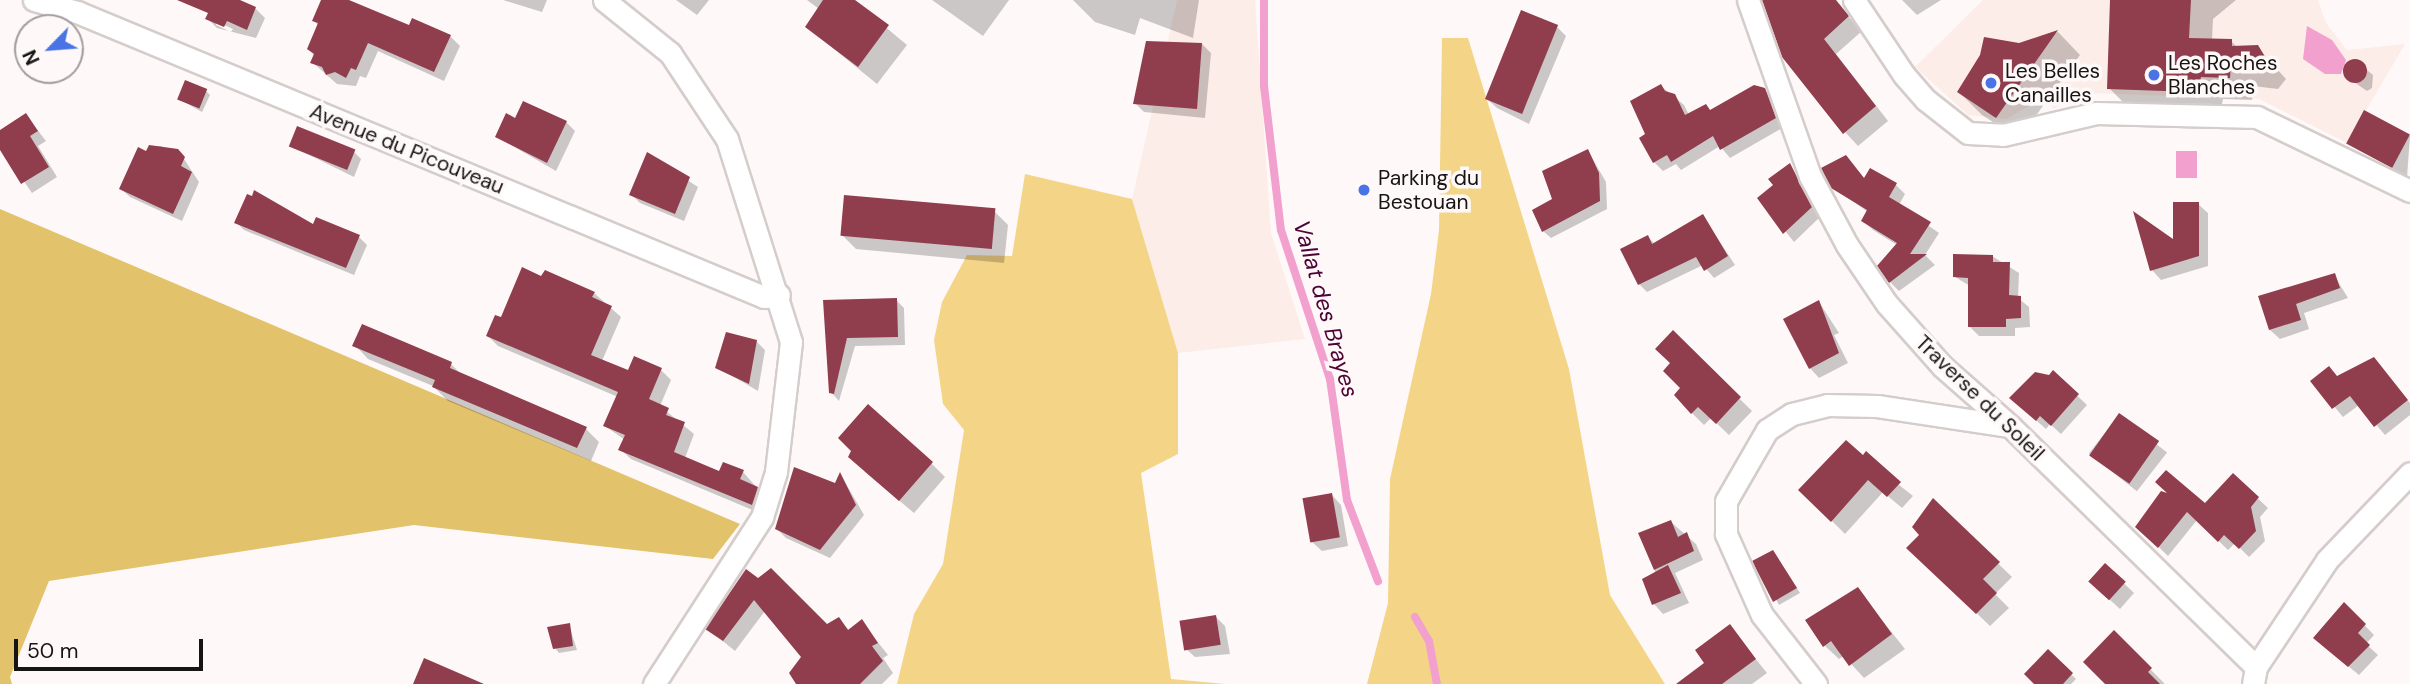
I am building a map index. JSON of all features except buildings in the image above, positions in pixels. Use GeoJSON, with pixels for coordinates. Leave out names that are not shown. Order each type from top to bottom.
{"type":"FeatureCollection","features":[{"type":"Feature","properties":{"kind":"street","name":"Avenue du Picouveau"},"geometry":{"type":"LineString","coordinates":[[34,0],[77,12],[764,297],[779,295]]}},
{"type":"Feature","properties":{"kind":"street"},"geometry":{"type":"LineString","coordinates":[[604,0],[670,53],[727,139],[790,326],[792,358],[776,472],[762,517],[654,684]]}},
{"type":"Feature","properties":{"kind":"street","name":"Traverse du Soleil"},"geometry":{"type":"LineString","coordinates":[[1748,0],[1810,176],[1847,245],[1887,304],[1942,366],[2010,426],[2254,675]]}},
{"type":"Feature","properties":{"kind":"street"},"geometry":{"type":"LineString","coordinates":[[1854,0],[1903,75],[1926,100],[1968,133],[2003,135],[2106,113],[2257,117],[2410,191]]}},
{"type":"Feature","properties":{"kind":"street"},"geometry":{"type":"LineString","coordinates":[[1816,684],[1762,615],[1726,534],[1726,501],[1767,430],[1792,414],[1827,405],[1878,406],[2010,426]]}},
{"type":"Feature","properties":{"kind":"street"},"geometry":{"type":"LineString","coordinates":[[2254,675],[2327,559],[2410,473]]}},
{"type":"Feature","properties":{"kind":"shaded area"},"geometry":{"type":"Polygon","coordinates":[[[1177,0],[1255,0],[1271,233],[1305,339],[1178,353],[1132,199],[1177,0]]]}},
{"type":"Feature","properties":{"kind":"shaded area"},"geometry":{"type":"Polygon","coordinates":[[[1983,0],[2318,0],[2326,23],[2347,50],[2405,44],[2347,143],[2259,99],[2084,93],[2054,109],[2045,97],[2006,119],[1968,115],[1915,67],[1983,0]]]}},
{"type":"Feature","properties":{"kind":"shaded area"},"geometry":{"type":"Polygon","coordinates":[[[2307,26],[2332,40],[2346,60],[2341,74],[2325,74],[2303,59],[2307,26]]]}},
{"type":"Feature","properties":{"kind":"shaded area"},"geometry":{"type":"Polygon","coordinates":[[[1442,38],[1468,38],[1569,369],[1610,595],[1665,684],[1367,684],[1388,603],[1390,479],[1431,294],[1439,230],[1442,38]]]}},
{"type":"Feature","properties":{"kind":"shaded area"},"geometry":{"type":"Polygon","coordinates":[[[2176,151],[2197,151],[2197,178],[2176,178],[2176,151]]]}},
{"type":"Feature","properties":{"kind":"shaded area"},"geometry":{"type":"Polygon","coordinates":[[[1025,174],[1132,199],[1178,353],[1178,454],[1141,473],[1171,679],[1226,684],[897,684],[914,614],[943,564],[964,430],[943,404],[934,340],[942,302],[967,255],[1012,256],[1025,174]]]}},
{"type":"Feature","properties":{"kind":"shaded area"},"geometry":{"type":"Polygon","coordinates":[[[0,209],[740,524],[713,559],[414,525],[49,581],[10,677],[12,684],[0,684],[0,209]]]}},
{"type":"Feature","properties":{"kind":"waterway","name":"Vallat des Brayes"},"geometry":{"type":"LineString","coordinates":[[1264,0],[1264,86],[1281,230],[1330,379],[1347,500],[1378,581]]}},
{"type":"Feature","properties":{"kind":"waterway","name":"Vallat des Brayes"},"geometry":{"type":"LineString","coordinates":[[1415,617],[1429,641],[1437,684]]}},
{"type":"Feature","properties":{"kind":"place","name":"Les Roches Blanches"},"geometry":{"type":"Point","coordinates":[2154,75]}},
{"type":"Feature","properties":{"kind":"place","name":"Les Belles Canailles"},"geometry":{"type":"Point","coordinates":[1991,83]}},
{"type":"Feature","properties":{"kind":"place","name":"Parking du Bestouan"},"geometry":{"type":"Point","coordinates":[1364,190]}}]}
